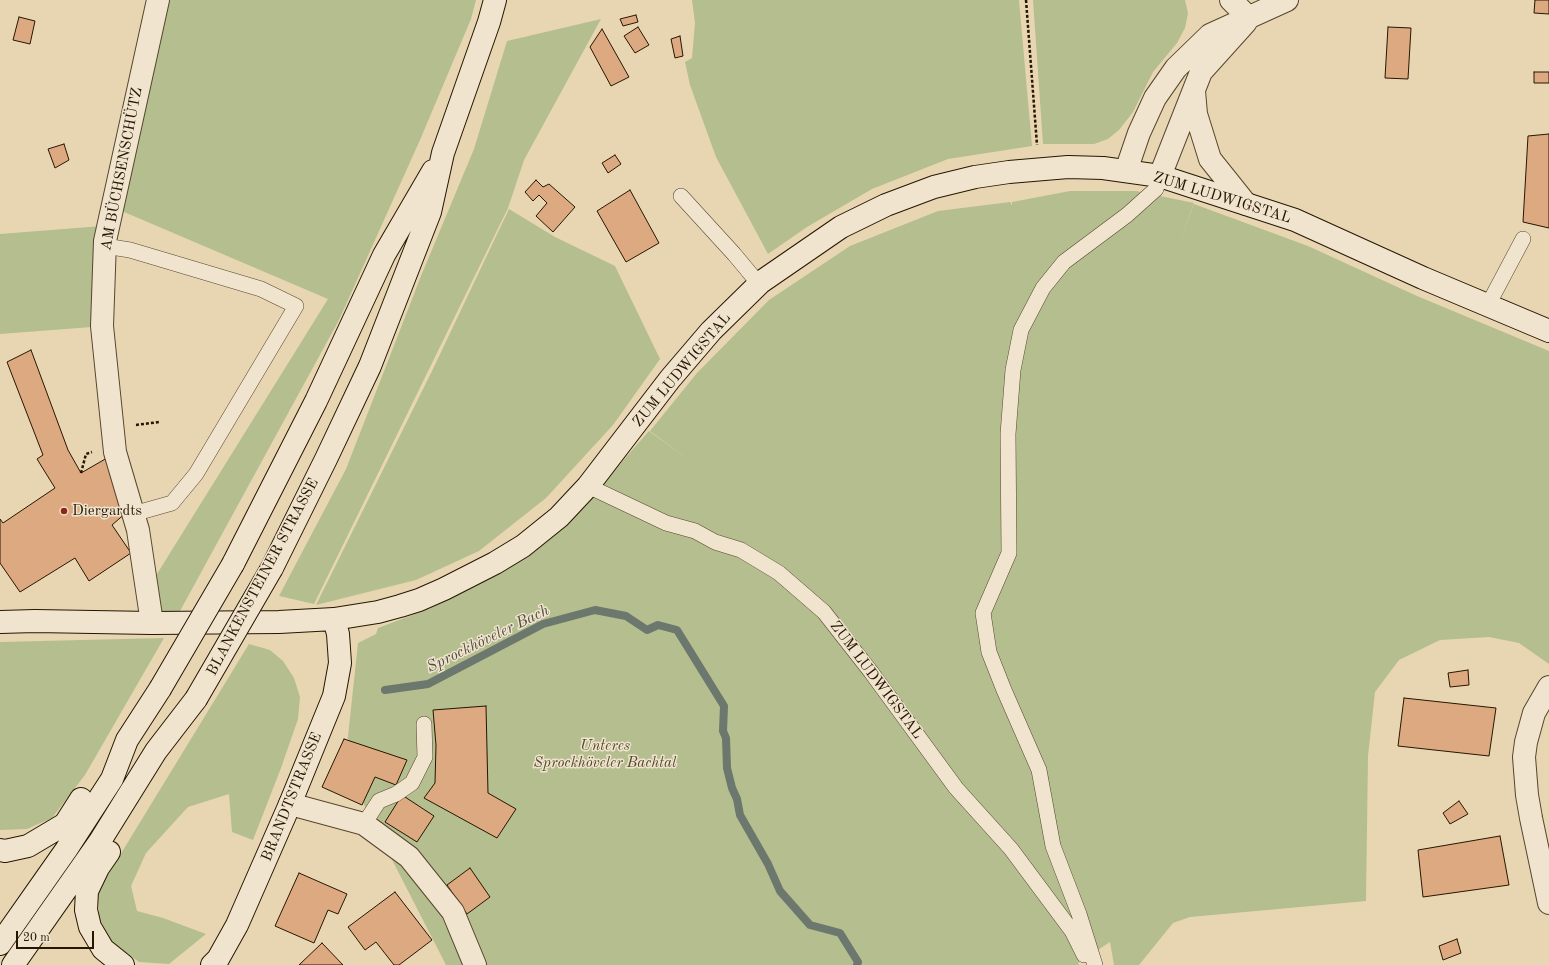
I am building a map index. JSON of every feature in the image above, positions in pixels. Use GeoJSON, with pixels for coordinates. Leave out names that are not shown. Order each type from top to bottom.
{"type":"FeatureCollection","features":[{"type":"Feature","properties":{"kind":"street","name":"AM BÜCHSENSCHÜTZ"},"geometry":{"type":"LineString","coordinates":[[152,623],[138,530],[115,452],[102,326],[105,246],[126,140],[158,0]]}},
{"type":"Feature","properties":{"kind":"street","name":"BLANKENSTEINER STRASSE"},"geometry":{"type":"LineString","coordinates":[[13,965],[100,841],[156,751],[196,699],[272,568],[370,366],[430,212],[443,153],[489,22],[495,0]]}},
{"type":"Feature","properties":{"kind":"street"},"geometry":{"type":"LineString","coordinates":[[1231,0],[1249,18]]}},
{"type":"Feature","properties":{"kind":"street"},"geometry":{"type":"LineString","coordinates":[[1126,171],[1139,133],[1154,98],[1176,68],[1210,35],[1287,0]]}},
{"type":"Feature","properties":{"kind":"street"},"geometry":{"type":"LineString","coordinates":[[1160,176],[1201,72],[1249,18]]}},
{"type":"Feature","properties":{"kind":"street"},"geometry":{"type":"LineString","coordinates":[[1194,90],[1196,114],[1210,159],[1246,204]]}},
{"type":"Feature","properties":{"kind":"street","name":"BLANKENSTEINER STRASSE"},"geometry":{"type":"LineString","coordinates":[[0,944],[66,850],[112,779],[128,740],[160,690],[233,564],[316,401],[384,255],[443,153]]}},
{"type":"Feature","properties":{"kind":"street","name":"ZUM LUDWIGSTAL"},"geometry":{"type":"LineString","coordinates":[[152,623],[279,622],[334,619],[378,612],[419,600],[495,563],[523,546],[574,502],[670,380],[711,331],[759,284],[841,227],[886,205],[934,187],[975,177],[1068,167],[1103,168],[1160,176],[1295,220],[1423,278],[1549,331]]}},
{"type":"Feature","properties":{"kind":"street","name":"BRANDTSTRASSE"},"geometry":{"type":"LineString","coordinates":[[212,965],[218,959],[237,925],[290,804],[334,696],[340,663],[338,634],[334,619]]}},
{"type":"Feature","properties":{"kind":"street"},"geometry":{"type":"LineString","coordinates":[[0,622],[35,621],[152,623]]}},
{"type":"Feature","properties":{"kind":"street"},"geometry":{"type":"LineString","coordinates":[[1549,687],[1534,713],[1526,742],[1524,757],[1527,795],[1549,903]]}},
{"type":"Feature","properties":{"kind":"street"},"geometry":{"type":"LineString","coordinates":[[123,965],[103,949],[90,927],[86,910],[87,891],[98,868],[159,776],[196,699]]}},
{"type":"Feature","properties":{"kind":"street"},"geometry":{"type":"LineString","coordinates":[[0,850],[5,851],[28,846],[65,824],[100,772],[128,740]]}},
{"type":"Feature","properties":{"kind":"street"},"geometry":{"type":"LineString","coordinates":[[290,804],[364,824],[409,857],[453,912],[475,965]]}},
{"type":"Feature","properties":{"kind":"lane"},"geometry":{"type":"LineString","coordinates":[[1095,965],[1079,914],[1053,846],[1038,770],[989,652],[983,612],[1009,553],[1008,434],[1012,370],[1021,330],[1043,288],[1064,262],[1127,215],[1156,189],[1160,176]]}},
{"type":"Feature","properties":{"kind":"lane"},"geometry":{"type":"LineString","coordinates":[[681,196],[759,284]]}},
{"type":"Feature","properties":{"kind":"lane"},"geometry":{"type":"LineString","coordinates":[[1488,305],[1524,239]]}},
{"type":"Feature","properties":{"kind":"lane"},"geometry":{"type":"LineString","coordinates":[[105,246],[130,250],[261,289],[296,306],[196,474],[172,503],[133,514]]}},
{"type":"Feature","properties":{"kind":"lane","name":"ZUM LUDWIGSTAL"},"geometry":{"type":"LineString","coordinates":[[588,486],[666,523],[695,531],[715,542],[740,550],[779,573],[824,612],[871,672],[956,788],[1011,849],[1072,931],[1089,965]]}},
{"type":"Feature","properties":{"kind":"lane"},"geometry":{"type":"LineString","coordinates":[[364,824],[379,801],[396,794],[412,783],[425,757],[424,724]]}},
{"type":"Feature","properties":{"kind":"path"},"geometry":{"type":"LineString","coordinates":[[1026,0],[1037,145],[1036,170]]}},
{"type":"Feature","properties":{"kind":"green space"},"geometry":{"type":"Polygon","coordinates":[[[168,0],[476,0],[471,19],[420,140],[339,320],[180,611],[156,613],[152,582],[328,299],[117,209],[168,0]]]}},
{"type":"Feature","properties":{"kind":"green space"},"geometry":{"type":"Polygon","coordinates":[[[692,0],[1019,0],[1032,146],[948,159],[872,189],[807,227],[768,254],[716,157],[690,85],[685,62],[692,58],[695,23],[692,0]]]}},
{"type":"Feature","properties":{"kind":"green space"},"geometry":{"type":"Polygon","coordinates":[[[1033,0],[1185,0],[1188,13],[1185,28],[1177,43],[1153,72],[1133,112],[1119,130],[1108,139],[1094,144],[1043,144],[1033,0]]]}},
{"type":"Feature","properties":{"kind":"green space"},"geometry":{"type":"Polygon","coordinates":[[[601,19],[524,160],[508,208],[314,604],[279,596],[346,469],[421,276],[474,149],[507,41],[601,19]]]}},
{"type":"Feature","properties":{"kind":"green space","name":"Unteres Sprockhöveler Bachtal"},"geometry":{"type":"Polygon","coordinates":[[[1070,191],[1136,191],[1194,203],[1178,246],[1194,204],[1308,246],[1417,296],[1549,351],[1549,664],[1519,643],[1489,637],[1440,640],[1399,660],[1375,692],[1368,756],[1366,901],[1190,917],[1173,923],[1139,965],[1114,965],[1110,942],[1078,963],[1079,965],[446,965],[365,807],[346,755],[358,643],[376,634],[378,628],[431,608],[485,580],[565,526],[649,431],[692,462],[650,431],[697,373],[769,300],[850,246],[938,211],[1010,202],[1012,205],[1012,202],[1070,191]]]}},
{"type":"Feature","properties":{"kind":"green space"},"geometry":{"type":"Polygon","coordinates":[[[509,209],[555,237],[615,266],[660,359],[613,425],[546,498],[479,551],[416,580],[316,605],[432,371],[509,209]]]}},
{"type":"Feature","properties":{"kind":"green space"},"geometry":{"type":"Polygon","coordinates":[[[102,226],[92,327],[0,334],[0,234],[102,226]]]}},
{"type":"Feature","properties":{"kind":"green space"},"geometry":{"type":"Polygon","coordinates":[[[164,638],[85,775],[52,818],[27,829],[0,830],[0,642],[164,638]]]}},
{"type":"Feature","properties":{"kind":"green space"},"geometry":{"type":"Polygon","coordinates":[[[249,644],[270,650],[283,661],[294,678],[300,697],[298,719],[253,840],[232,832],[229,794],[188,807],[146,853],[131,886],[137,911],[163,918],[206,934],[169,964],[139,962],[112,942],[99,918],[98,891],[249,644]]]}},
{"type":"Feature","properties":{"kind":"building"},"geometry":{"type":"Polygon","coordinates":[[[1535,0],[1549,0],[1549,14],[1534,13],[1535,0]]]}},
{"type":"Feature","properties":{"kind":"building"},"geometry":{"type":"Polygon","coordinates":[[[636,15],[638,22],[623,26],[620,19],[636,15]]]}},
{"type":"Feature","properties":{"kind":"building"},"geometry":{"type":"Polygon","coordinates":[[[19,17],[35,21],[30,44],[13,40],[19,17]]]}},
{"type":"Feature","properties":{"kind":"building"},"geometry":{"type":"Polygon","coordinates":[[[638,27],[649,45],[635,53],[624,36],[638,27]]]}},
{"type":"Feature","properties":{"kind":"building"},"geometry":{"type":"Polygon","coordinates":[[[1388,27],[1411,28],[1408,79],[1385,78],[1388,27]]]}},
{"type":"Feature","properties":{"kind":"building"},"geometry":{"type":"Polygon","coordinates":[[[602,29],[629,77],[611,86],[590,47],[602,29]]]}},
{"type":"Feature","properties":{"kind":"building"},"geometry":{"type":"Polygon","coordinates":[[[680,36],[683,56],[675,58],[671,39],[680,36]]]}},
{"type":"Feature","properties":{"kind":"building"},"geometry":{"type":"Polygon","coordinates":[[[1534,72],[1549,72],[1549,83],[1534,83],[1534,72]]]}},
{"type":"Feature","properties":{"kind":"building"},"geometry":{"type":"Polygon","coordinates":[[[1549,134],[1549,228],[1523,222],[1528,136],[1549,134]]]}},
{"type":"Feature","properties":{"kind":"building"},"geometry":{"type":"Polygon","coordinates":[[[64,144],[69,160],[55,168],[48,149],[64,144]]]}},
{"type":"Feature","properties":{"kind":"building"},"geometry":{"type":"Polygon","coordinates":[[[615,155],[621,164],[608,173],[602,163],[615,155]]]}},
{"type":"Feature","properties":{"kind":"building"},"geometry":{"type":"Polygon","coordinates":[[[536,180],[543,187],[549,184],[575,207],[553,232],[536,216],[547,203],[539,195],[533,201],[525,192],[536,180]]]}},
{"type":"Feature","properties":{"kind":"building"},"geometry":{"type":"Polygon","coordinates":[[[630,190],[659,243],[626,262],[597,211],[630,190]]]}},
{"type":"Feature","properties":{"kind":"building"},"geometry":{"type":"Polygon","coordinates":[[[31,350],[68,450],[81,473],[107,458],[127,512],[112,525],[131,553],[89,581],[75,558],[20,592],[0,563],[0,519],[3,523],[55,488],[37,459],[43,455],[7,362],[31,350]]]}},
{"type":"Feature","properties":{"kind":"building"},"geometry":{"type":"Polygon","coordinates":[[[1468,670],[1469,685],[1450,687],[1448,673],[1468,670]]]}},
{"type":"Feature","properties":{"kind":"building"},"geometry":{"type":"Polygon","coordinates":[[[1404,698],[1496,708],[1489,756],[1398,746],[1404,698]]]}},
{"type":"Feature","properties":{"kind":"building"},"geometry":{"type":"Polygon","coordinates":[[[486,706],[488,793],[516,809],[497,838],[424,798],[435,783],[436,745],[433,710],[486,706]]]}},
{"type":"Feature","properties":{"kind":"building"},"geometry":{"type":"Polygon","coordinates":[[[344,739],[407,760],[396,785],[375,777],[362,805],[322,787],[344,739]]]}},
{"type":"Feature","properties":{"kind":"building"},"geometry":{"type":"Polygon","coordinates":[[[402,795],[434,816],[417,842],[385,822],[402,795]]]}},
{"type":"Feature","properties":{"kind":"building"},"geometry":{"type":"Polygon","coordinates":[[[1459,801],[1468,814],[1450,824],[1443,813],[1459,801]]]}},
{"type":"Feature","properties":{"kind":"building"},"geometry":{"type":"Polygon","coordinates":[[[1500,836],[1509,885],[1423,897],[1418,850],[1500,836]]]}},
{"type":"Feature","properties":{"kind":"building"},"geometry":{"type":"Polygon","coordinates":[[[470,868],[490,897],[467,914],[447,885],[470,868]]]}},
{"type":"Feature","properties":{"kind":"building"},"geometry":{"type":"Polygon","coordinates":[[[299,873],[347,894],[338,914],[328,910],[314,943],[275,926],[299,873]]]}},
{"type":"Feature","properties":{"kind":"building"},"geometry":{"type":"Polygon","coordinates":[[[395,892],[432,940],[399,965],[394,965],[376,942],[365,950],[348,927],[395,892]]]}},
{"type":"Feature","properties":{"kind":"building"},"geometry":{"type":"Polygon","coordinates":[[[1457,939],[1461,953],[1443,960],[1439,946],[1457,939]]]}},
{"type":"Feature","properties":{"kind":"building"},"geometry":{"type":"Polygon","coordinates":[[[322,943],[343,965],[299,965],[322,943]]]}},
{"type":"Feature","properties":{"kind":"waterway","name":"Sprockhöveler Bach"},"geometry":{"type":"LineString","coordinates":[[385,690],[428,684],[543,624],[595,610],[626,616],[647,630],[658,625],[677,630],[724,706],[723,731],[726,738],[727,768],[732,788],[737,799],[740,815],[768,864],[780,891],[810,925],[840,933],[858,962],[857,965]]}},
{"type":"Feature","properties":{"kind":"place","name":"Diergardts"},"geometry":{"type":"Point","coordinates":[64,511]}}]}
